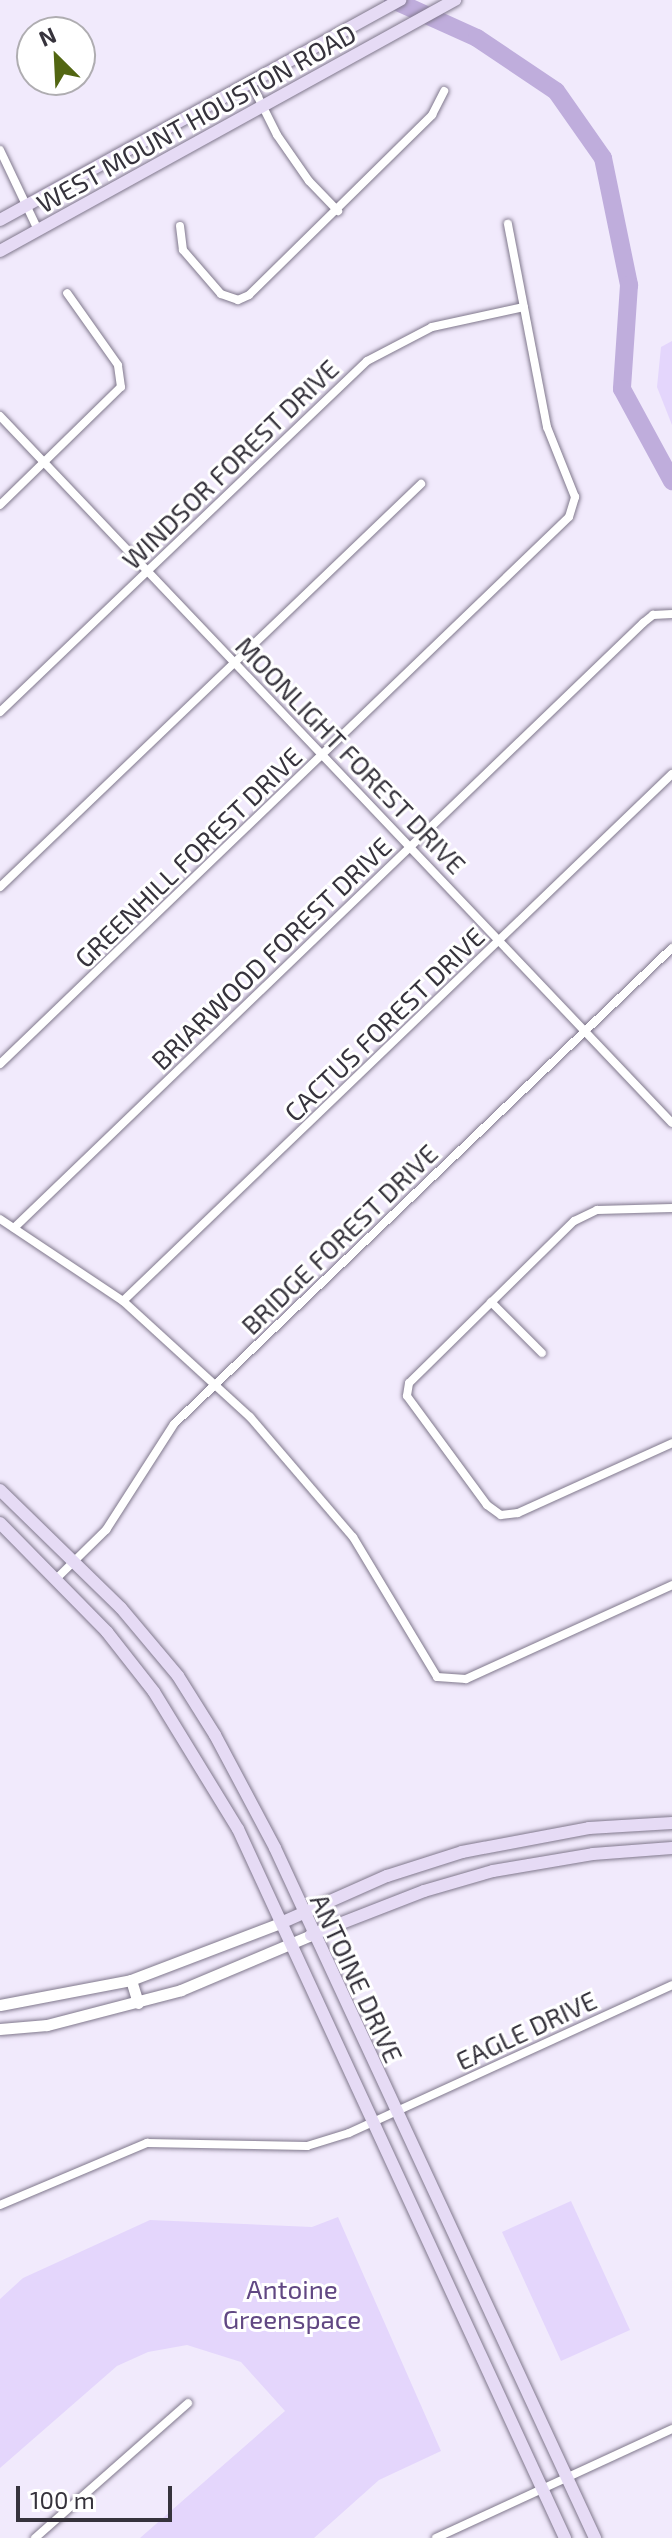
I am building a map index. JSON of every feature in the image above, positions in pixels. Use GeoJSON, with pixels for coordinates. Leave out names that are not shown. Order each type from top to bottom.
{"type":"FeatureCollection","features":[{"type":"Feature","properties":{"kind":"main road","name":"WEST MOUNT HOUSTON ROAD"},"geometry":{"type":"LineString","coordinates":[[0,220],[401,0]]}},
{"type":"Feature","properties":{"kind":"main road","name":"WEST MOUNT HOUSTON ROAD"},"geometry":{"type":"LineString","coordinates":[[0,251],[455,0]]}},
{"type":"Feature","properties":{"kind":"main road","name":"ANTOINE DRIVE"},"geometry":{"type":"LineString","coordinates":[[0,1490],[77,1561],[143,1632],[191,1696],[252,1801],[311,1935],[595,2538]]}},
{"type":"Feature","properties":{"kind":"main road","name":"ANTOINE DRIVE"},"geometry":{"type":"LineString","coordinates":[[0,1523],[107,1632],[190,1745],[283,1922],[371,2123],[565,2538]]}},
{"type":"Feature","properties":{"kind":"main road"},"geometry":{"type":"LineString","coordinates":[[283,1922],[303,1916],[387,1876],[462,1852],[589,1828],[672,1823]]}},
{"type":"Feature","properties":{"kind":"main road"},"geometry":{"type":"LineString","coordinates":[[311,1935],[395,1901],[465,1878],[539,1862],[672,1848]]}},
{"type":"Feature","properties":{"kind":"main road"},"geometry":{"type":"LineString","coordinates":[[462,1852],[465,1878]]}},
{"type":"Feature","properties":{"kind":"main road"},"geometry":{"type":"LineString","coordinates":[[387,1876],[395,1901]]}},
{"type":"Feature","properties":{"kind":"main road"},"geometry":{"type":"LineString","coordinates":[[473,2338],[496,2328]]}},
{"type":"Feature","properties":{"kind":"main road"},"geometry":{"type":"LineString","coordinates":[[505,2409],[529,2398]]}},
{"type":"Feature","properties":{"kind":"street"},"geometry":{"type":"LineString","coordinates":[[251,83],[309,181],[338,211]]}},
{"type":"Feature","properties":{"kind":"street"},"geometry":{"type":"LineString","coordinates":[[180,226],[183,250],[221,294],[238,300],[338,211],[432,115],[444,91]]}},
{"type":"Feature","properties":{"kind":"street"},"geometry":{"type":"LineString","coordinates":[[0,150],[38,230]]}},
{"type":"Feature","properties":{"kind":"street"},"geometry":{"type":"LineString","coordinates":[[508,224],[524,307]]}},
{"type":"Feature","properties":{"kind":"street"},"geometry":{"type":"LineString","coordinates":[[0,505],[115,395],[123,376],[67,293]]}},
{"type":"Feature","properties":{"kind":"street","name":"GREENHILL FOREST DRIVE"},"geometry":{"type":"LineString","coordinates":[[0,1064],[323,755],[573,509],[571,486],[547,427],[524,307]]}},
{"type":"Feature","properties":{"kind":"street","name":"WINDSOR FOREST DRIVE"},"geometry":{"type":"LineString","coordinates":[[0,712],[367,361],[432,327],[524,307]]}},
{"type":"Feature","properties":{"kind":"street","name":"MOONLIGHT FOREST DRIVE"},"geometry":{"type":"LineString","coordinates":[[0,416],[588,1029],[672,1123]]}},
{"type":"Feature","properties":{"kind":"street"},"geometry":{"type":"LineString","coordinates":[[0,887],[421,484]]}},
{"type":"Feature","properties":{"kind":"street","name":"BRIARWOOD FOREST DRIVE"},"geometry":{"type":"LineString","coordinates":[[14,1228],[643,623],[667,613]]}},
{"type":"Feature","properties":{"kind":"street","name":"CACTUS FOREST DRIVE"},"geometry":{"type":"LineString","coordinates":[[123,1301],[672,774]]}},
{"type":"Feature","properties":{"kind":"street","name":"BRIDGE FOREST DRIVE"},"geometry":{"type":"LineString","coordinates":[[57,1578],[77,1561],[119,1511],[157,1444],[672,948]]}},
{"type":"Feature","properties":{"kind":"street"},"geometry":{"type":"LineString","coordinates":[[672,1208],[585,1215],[409,1383],[407,1396],[487,1505],[501,1515],[518,1513],[672,1443]]}},
{"type":"Feature","properties":{"kind":"street"},"geometry":{"type":"LineString","coordinates":[[0,1219],[123,1301],[216,1385],[293,1464],[353,1537],[431,1671],[445,1680],[466,1679],[672,1585]]}},
{"type":"Feature","properties":{"kind":"street"},"geometry":{"type":"LineString","coordinates":[[491,1302],[542,1353]]}},
{"type":"Feature","properties":{"kind":"street"},"geometry":{"type":"LineString","coordinates":[[0,2005],[131,1980],[283,1922]]}},
{"type":"Feature","properties":{"kind":"street"},"geometry":{"type":"LineString","coordinates":[[0,2029],[47,2025],[138,2003],[243,1967],[311,1935]]}},
{"type":"Feature","properties":{"kind":"street"},"geometry":{"type":"LineString","coordinates":[[131,1980],[138,2003]]}},
{"type":"Feature","properties":{"kind":"street","name":"EAGLE DRIVE"},"geometry":{"type":"LineString","coordinates":[[0,2205],[147,2143],[307,2146],[371,2123],[672,1985]]}},
{"type":"Feature","properties":{"kind":"street"},"geometry":{"type":"LineString","coordinates":[[35,2538],[188,2403]]}},
{"type":"Feature","properties":{"kind":"street"},"geometry":{"type":"LineString","coordinates":[[436,2538],[672,2429]]}},
{"type":"Feature","properties":{"kind":"green space"},"geometry":{"type":"Polygon","coordinates":[[[672,341],[672,425],[657,387],[661,347],[672,341]]]}},
{"type":"Feature","properties":{"kind":"green space"},"geometry":{"type":"Polygon","coordinates":[[[571,2201],[630,2330],[561,2361],[502,2232],[571,2201]]]}},
{"type":"Feature","properties":{"kind":"green space","name":"Antoine Greenspace"},"geometry":{"type":"Polygon","coordinates":[[[338,2217],[441,2451],[379,2480],[314,2538],[140,2538],[285,2411],[241,2362],[187,2345],[148,2352],[117,2366],[0,2468],[0,2299],[23,2278],[150,2220],[312,2227],[338,2217]]]}},
{"type":"Feature","properties":{"kind":"waterway"},"geometry":{"type":"LineString","coordinates":[[393,0],[477,38],[556,91],[603,158],[629,285],[622,389],[672,481]]}},
{"type":"Feature","properties":{"kind":"waterway"},"geometry":{"type":"LineString","coordinates":[[629,285],[632,280]]}}]}
